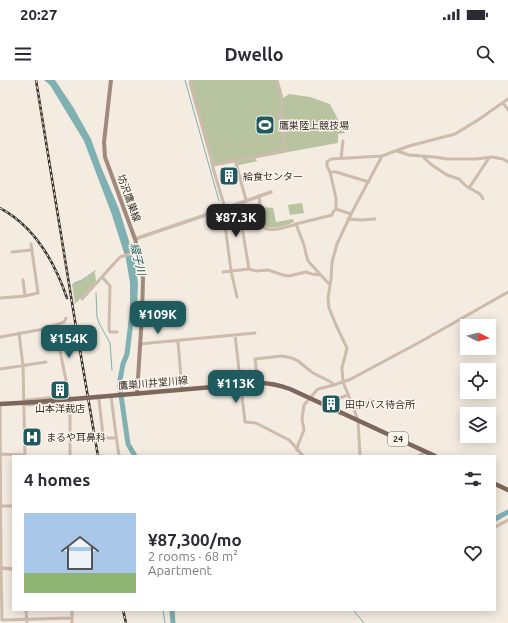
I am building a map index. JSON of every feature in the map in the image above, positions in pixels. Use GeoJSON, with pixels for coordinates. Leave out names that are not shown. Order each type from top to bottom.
{"type":"FeatureCollection","features":[{"type":"Feature","properties":{"kind":"main road","name":"坊沢鷹巣線"},"geometry":{"type":"LineString","coordinates":[[111,80],[104,142],[105,157],[135,239],[137,252],[141,261],[143,279],[143,307],[137,394]]}},
{"type":"Feature","properties":{"kind":"main road","name":"鷹巣川井堂川線"},"geometry":{"type":"LineString","coordinates":[[0,404],[98,398],[266,383],[280,385],[433,455]]}},
{"type":"Feature","properties":{"kind":"main road"},"geometry":{"type":"LineString","coordinates":[[496,484],[508,490]]}},
{"type":"Feature","properties":{"kind":"street"},"geometry":{"type":"LineString","coordinates":[[191,80],[190,83],[224,209],[237,298]]}},
{"type":"Feature","properties":{"kind":"street"},"geometry":{"type":"LineString","coordinates":[[213,165],[286,151],[280,119],[282,98],[277,80]]}},
{"type":"Feature","properties":{"kind":"street"},"geometry":{"type":"LineString","coordinates":[[259,196],[262,227],[264,229],[278,229],[332,215],[336,209],[336,198],[330,172],[326,166],[327,162],[331,158],[382,156],[455,134],[508,99]]}},
{"type":"Feature","properties":{"kind":"street"},"geometry":{"type":"LineString","coordinates":[[503,103],[508,110]]}},
{"type":"Feature","properties":{"kind":"street"},"geometry":{"type":"LineString","coordinates":[[340,158],[343,142]]}},
{"type":"Feature","properties":{"kind":"street"},"geometry":{"type":"LineString","coordinates":[[397,151],[409,155],[446,159],[466,160],[490,157],[503,159],[508,162]]}},
{"type":"Feature","properties":{"kind":"street"},"geometry":{"type":"LineString","coordinates":[[360,455],[358,421],[343,382],[342,368],[347,348],[329,308],[328,298],[332,262],[337,244],[348,219],[382,156]]}},
{"type":"Feature","properties":{"kind":"street"},"geometry":{"type":"LineString","coordinates":[[423,156],[432,166],[459,179],[469,188],[480,194],[483,199]]}},
{"type":"Feature","properties":{"kind":"street"},"geometry":{"type":"LineString","coordinates":[[469,188],[490,157]]}},
{"type":"Feature","properties":{"kind":"street"},"geometry":{"type":"LineString","coordinates":[[235,160],[246,200]]}},
{"type":"Feature","properties":{"kind":"street"},"geometry":{"type":"LineString","coordinates":[[330,172],[369,182]]}},
{"type":"Feature","properties":{"kind":"street"},"geometry":{"type":"LineString","coordinates":[[135,239],[271,192]]}},
{"type":"Feature","properties":{"kind":"street"},"geometry":{"type":"LineString","coordinates":[[238,203],[249,269]]}},
{"type":"Feature","properties":{"kind":"street"},"geometry":{"type":"LineString","coordinates":[[336,209],[351,214]]}},
{"type":"Feature","properties":{"kind":"street"},"geometry":{"type":"LineString","coordinates":[[348,219],[375,219]]}},
{"type":"Feature","properties":{"kind":"street"},"geometry":{"type":"LineString","coordinates":[[296,224],[304,245],[307,259],[330,286]]}},
{"type":"Feature","properties":{"kind":"street"},"geometry":{"type":"LineString","coordinates":[[0,298],[25,296],[38,293],[31,244]]}},
{"type":"Feature","properties":{"kind":"street"},"geometry":{"type":"LineString","coordinates":[[12,252],[32,250]]}},
{"type":"Feature","properties":{"kind":"street"},"geometry":{"type":"LineString","coordinates":[[82,299],[121,256],[137,252]]}},
{"type":"Feature","properties":{"kind":"street"},"geometry":{"type":"LineString","coordinates":[[223,272],[249,269],[256,271],[268,270],[289,276],[306,272],[321,275]]}},
{"type":"Feature","properties":{"kind":"street"},"geometry":{"type":"LineString","coordinates":[[102,277],[110,286],[109,329],[110,332],[117,332]]}},
{"type":"Feature","properties":{"kind":"street"},"geometry":{"type":"LineString","coordinates":[[23,280],[25,296]]}},
{"type":"Feature","properties":{"kind":"street"},"geometry":{"type":"LineString","coordinates":[[297,450],[304,430],[302,420],[304,405],[318,389],[334,386],[343,382],[420,342],[508,292]]}},
{"type":"Feature","properties":{"kind":"street"},"geometry":{"type":"LineString","coordinates":[[0,337],[44,329],[64,322],[66,318]]}},
{"type":"Feature","properties":{"kind":"street"},"geometry":{"type":"LineString","coordinates":[[55,325],[70,401],[70,455]]}},
{"type":"Feature","properties":{"kind":"street"},"geometry":{"type":"LineString","coordinates":[[0,454],[25,455],[23,366],[19,333]]}},
{"type":"Feature","properties":{"kind":"street"},"geometry":{"type":"LineString","coordinates":[[140,344],[255,333]]}},
{"type":"Feature","properties":{"kind":"street"},"geometry":{"type":"LineString","coordinates":[[235,335],[245,422],[256,423],[280,436],[292,443],[302,455]]}},
{"type":"Feature","properties":{"kind":"street"},"geometry":{"type":"LineString","coordinates":[[178,341],[182,390]]}},
{"type":"Feature","properties":{"kind":"street"},"geometry":{"type":"LineString","coordinates":[[258,384],[256,359],[282,356],[298,361],[313,373],[331,382],[334,386]]}},
{"type":"Feature","properties":{"kind":"street"},"geometry":{"type":"LineString","coordinates":[[0,370],[46,362]]}},
{"type":"Feature","properties":{"kind":"street"},"geometry":{"type":"LineString","coordinates":[[322,404],[348,395]]}},
{"type":"Feature","properties":{"kind":"street"},"geometry":{"type":"LineString","coordinates":[[24,403],[27,400],[68,396]]}},
{"type":"Feature","properties":{"kind":"street"},"geometry":{"type":"LineString","coordinates":[[112,396],[116,438],[120,455]]}},
{"type":"Feature","properties":{"kind":"street"},"geometry":{"type":"LineString","coordinates":[[98,398],[104,435],[106,438],[116,438]]}},
{"type":"Feature","properties":{"kind":"street"},"geometry":{"type":"LineString","coordinates":[[354,409],[372,400]]}},
{"type":"Feature","properties":{"kind":"street"},"geometry":{"type":"LineString","coordinates":[[24,403],[28,405],[70,401]]}},
{"type":"Feature","properties":{"kind":"street"},"geometry":{"type":"LineString","coordinates":[[0,404],[1,620],[27,621],[72,618]]}},
{"type":"Feature","properties":{"kind":"street"},"geometry":{"type":"LineString","coordinates":[[420,455],[426,452]]}},
{"type":"Feature","properties":{"kind":"street"},"geometry":{"type":"LineString","coordinates":[[0,506],[12,506]]}},
{"type":"Feature","properties":{"kind":"street"},"geometry":{"type":"LineString","coordinates":[[496,526],[508,520]]}},
{"type":"Feature","properties":{"kind":"street"},"geometry":{"type":"LineString","coordinates":[[0,568],[12,569]]}},
{"type":"Feature","properties":{"kind":"street"},"geometry":{"type":"LineString","coordinates":[[26,611],[27,621]]}},
{"type":"Feature","properties":{"kind":"street"},"geometry":{"type":"LineString","coordinates":[[72,611],[72,623]]}},
{"type":"Feature","properties":{"kind":"green space"},"geometry":{"type":"Polygon","coordinates":[[[277,80],[282,99],[289,94],[310,97],[330,104],[345,133],[338,134],[338,143],[255,158],[258,161],[239,165],[238,167],[237,162],[214,166],[190,81],[277,80]]]}},
{"type":"Feature","properties":{"kind":"green space"},"geometry":{"type":"Polygon","coordinates":[[[261,171],[263,179],[259,180],[259,177],[247,179],[247,181],[243,182],[241,175],[261,171]]]}},
{"type":"Feature","properties":{"kind":"green space"},"geometry":{"type":"Polygon","coordinates":[[[302,203],[304,213],[290,215],[288,205],[302,203]]]}},
{"type":"Feature","properties":{"kind":"green space"},"geometry":{"type":"Polygon","coordinates":[[[262,207],[273,208],[276,222],[293,219],[294,222],[275,228],[264,226],[262,207]]]}},
{"type":"Feature","properties":{"kind":"green space"},"geometry":{"type":"Polygon","coordinates":[[[95,272],[96,282],[75,304],[72,284],[83,280],[95,272]]]}},
{"type":"Feature","properties":{"kind":"water"},"geometry":{"type":"Polygon","coordinates":[[[44,80],[55,80],[73,107],[91,139],[119,209],[134,257],[138,283],[137,310],[130,310],[130,283],[126,259],[112,215],[84,141],[50,85],[44,80]]]}},
{"type":"Feature","properties":{"kind":"waterway"},"geometry":{"type":"LineString","coordinates":[[185,80],[219,201]]}},
{"type":"Feature","properties":{"kind":"waterway"},"geometry":{"type":"LineString","coordinates":[[74,283],[82,280],[95,271]]}},
{"type":"Feature","properties":{"kind":"waterway"},"geometry":{"type":"LineString","coordinates":[[96,293],[97,317],[110,343],[112,370]]}},
{"type":"Feature","properties":{"kind":"waterway","name":"綴子川"},"geometry":{"type":"LineString","coordinates":[[133,305],[127,354],[123,364],[120,388],[128,444],[134,455]]}},
{"type":"Feature","properties":{"kind":"waterway","name":"綴子川"},"geometry":{"type":"LineString","coordinates":[[496,518],[508,512]]}},
{"type":"Feature","properties":{"kind":"waterway"},"geometry":{"type":"LineString","coordinates":[[163,611],[165,623]]}},
{"type":"Feature","properties":{"kind":"waterway"},"geometry":{"type":"LineString","coordinates":[[172,611],[173,623]]}},
{"type":"Feature","properties":{"kind":"waterway"},"geometry":{"type":"LineString","coordinates":[[354,611],[364,623]]}},
{"type":"Feature","properties":{"kind":"railway"},"geometry":{"type":"LineString","coordinates":[[36,80],[98,455]]}},
{"type":"Feature","properties":{"kind":"railway"},"geometry":{"type":"LineString","coordinates":[[0,208],[23,225],[42,247],[56,272],[67,298]]}},
{"type":"Feature","properties":{"kind":"railway"},"geometry":{"type":"LineString","coordinates":[[123,611],[126,623]]}},
{"type":"Feature","properties":{"kind":"place","name":"鷹巣陸上競技場"},"geometry":{"type":"Point","coordinates":[265,125]}},
{"type":"Feature","properties":{"kind":"place","name":"給食センター"},"geometry":{"type":"Point","coordinates":[229,176]}},
{"type":"Feature","properties":{"kind":"place","name":"山本洋裁店"},"geometry":{"type":"Point","coordinates":[60,390]}},
{"type":"Feature","properties":{"kind":"place","name":"田中バス待合所"},"geometry":{"type":"Point","coordinates":[331,404]}},
{"type":"Feature","properties":{"kind":"place","name":"まるや耳鼻科"},"geometry":{"type":"Point","coordinates":[32,437]}}]}
